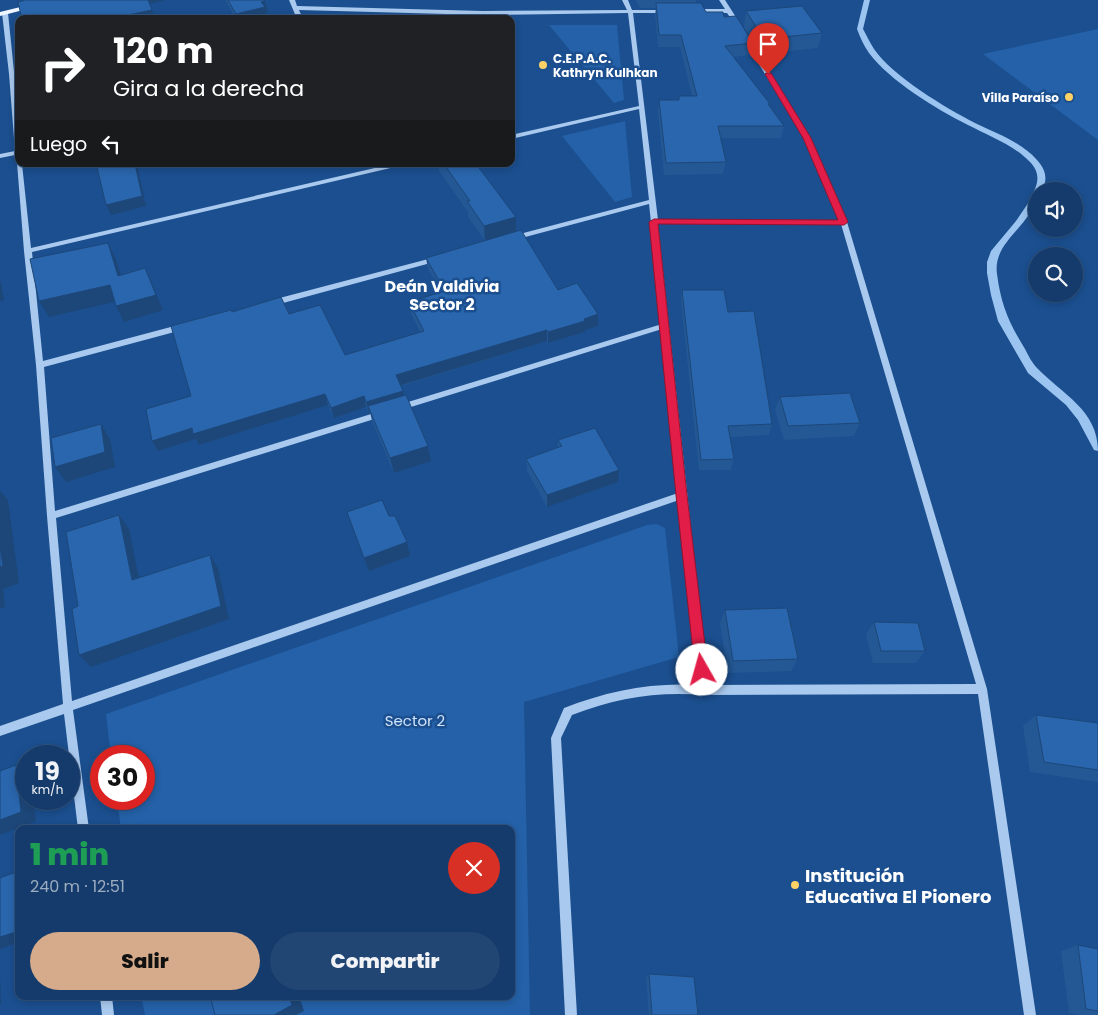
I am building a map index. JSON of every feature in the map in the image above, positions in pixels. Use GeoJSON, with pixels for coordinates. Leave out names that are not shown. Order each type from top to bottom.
{"type":"FeatureCollection","features":[{"type":"Feature","properties":{"kind":"main road"},"geometry":{"type":"LineString","coordinates":[[2,14],[33,3],[58,0]]}},
{"type":"Feature","properties":{"kind":"street"},"geometry":{"type":"LineString","coordinates":[[292,0],[299,15]]}},
{"type":"Feature","properties":{"kind":"street"},"geometry":{"type":"LineString","coordinates":[[625,0],[630,11],[642,106],[704,690]]}},
{"type":"Feature","properties":{"kind":"street"},"geometry":{"type":"LineString","coordinates":[[722,0],[807,138],[844,222],[982,689],[1030,1015]]}},
{"type":"Feature","properties":{"kind":"street"},"geometry":{"type":"LineString","coordinates":[[296,8],[483,13],[670,11]]}},
{"type":"Feature","properties":{"kind":"street"},"geometry":{"type":"LineString","coordinates":[[690,11],[730,11]]}},
{"type":"Feature","properties":{"kind":"street"},"geometry":{"type":"LineString","coordinates":[[2,14],[15,70]]}},
{"type":"Feature","properties":{"kind":"street"},"geometry":{"type":"LineString","coordinates":[[515,136],[642,106]]}},
{"type":"Feature","properties":{"kind":"street"},"geometry":{"type":"LineString","coordinates":[[0,156],[15,153]]}},
{"type":"Feature","properties":{"kind":"street"},"geometry":{"type":"LineString","coordinates":[[19,167],[40,365],[68,708],[83,825]]}},
{"type":"Feature","properties":{"kind":"street"},"geometry":{"type":"LineString","coordinates":[[27,251],[386,167]]}},
{"type":"Feature","properties":{"kind":"street"},"geometry":{"type":"LineString","coordinates":[[508,240],[651,202]]}},
{"type":"Feature","properties":{"kind":"street"},"geometry":{"type":"LineString","coordinates":[[654,222],[844,222]]}},
{"type":"Feature","properties":{"kind":"street"},"geometry":{"type":"LineString","coordinates":[[260,306],[441,258]]}},
{"type":"Feature","properties":{"kind":"street"},"geometry":{"type":"LineString","coordinates":[[40,365],[193,324]]}},
{"type":"Feature","properties":{"kind":"street"},"geometry":{"type":"LineString","coordinates":[[51,516],[666,326]]}},
{"type":"Feature","properties":{"kind":"street"},"geometry":{"type":"LineString","coordinates":[[0,731],[682,495]]}},
{"type":"Feature","properties":{"kind":"street"},"geometry":{"type":"LineString","coordinates":[[571,1015],[556,738],[568,711],[598,699],[679,687],[704,690],[982,689]]}},
{"type":"Feature","properties":{"kind":"street"},"geometry":{"type":"LineString","coordinates":[[106,1000],[108,1015]]}},
{"type":"Feature","properties":{"kind":"green space"},"geometry":{"type":"Polygon","coordinates":[[[549,25],[617,25],[624,100],[614,103],[549,25]]]}},
{"type":"Feature","properties":{"kind":"green space","name":"Villa Paraíso"},"geometry":{"type":"Polygon","coordinates":[[[1098,29],[1098,140],[983,54],[1098,29]]]}},
{"type":"Feature","properties":{"kind":"green space"},"geometry":{"type":"Polygon","coordinates":[[[625,121],[632,197],[615,202],[562,136],[625,121]]]}},
{"type":"Feature","properties":{"kind":"green space","name":"Sector 2"},"geometry":{"type":"Polygon","coordinates":[[[657,524],[665,528],[679,657],[524,702],[530,1015],[145,1015],[142,1000],[515,1000],[515,825],[120,825],[118,810],[155,810],[155,745],[110,745],[106,714],[647,525],[657,524]]]}},
{"type":"Feature","properties":{"kind":"building"},"geometry":{"type":"Polygon","coordinates":[[[25,0],[148,0],[152,10],[128,15],[21,15],[18,2],[25,0]]]}},
{"type":"Feature","properties":{"kind":"building"},"geometry":{"type":"Polygon","coordinates":[[[228,0],[264,0],[261,2],[265,7],[236,14],[228,0]]]}},
{"type":"Feature","properties":{"kind":"building"},"geometry":{"type":"Polygon","coordinates":[[[656,3],[701,3],[706,12],[723,12],[724,17],[736,16],[753,43],[725,46],[770,104],[768,104],[784,126],[718,126],[726,162],[666,163],[659,100],[679,100],[679,96],[697,96],[681,35],[659,35],[656,3]]]}},
{"type":"Feature","properties":{"kind":"building"},"geometry":{"type":"Polygon","coordinates":[[[802,6],[822,33],[764,39],[746,11],[802,6]]]}},
{"type":"Feature","properties":{"kind":"building"},"geometry":{"type":"Polygon","coordinates":[[[97,167],[136,167],[142,196],[106,205],[97,167]]]}},
{"type":"Feature","properties":{"kind":"building"},"geometry":{"type":"Polygon","coordinates":[[[446,167],[478,167],[516,217],[484,226],[467,201],[470,201],[446,167]]]}},
{"type":"Feature","properties":{"kind":"building"},"geometry":{"type":"Polygon","coordinates":[[[521,230],[558,290],[577,283],[598,314],[584,319],[585,321],[548,332],[547,330],[396,375],[403,391],[366,402],[364,396],[331,408],[325,394],[193,434],[192,428],[152,441],[146,409],[191,396],[171,326],[231,310],[232,312],[281,297],[289,314],[320,305],[345,355],[424,331],[409,302],[445,291],[426,258],[521,230]]]}},
{"type":"Feature","properties":{"kind":"building"},"geometry":{"type":"Polygon","coordinates":[[[108,243],[118,276],[145,268],[156,295],[116,306],[110,285],[39,301],[30,259],[108,243]]]}},
{"type":"Feature","properties":{"kind":"building"},"geometry":{"type":"Polygon","coordinates":[[[682,290],[724,290],[728,312],[754,311],[772,424],[728,426],[734,459],[701,460],[682,290]]]}},
{"type":"Feature","properties":{"kind":"building"},"geometry":{"type":"Polygon","coordinates":[[[850,393],[860,423],[788,426],[780,397],[850,393]]]}},
{"type":"Feature","properties":{"kind":"building"},"geometry":{"type":"Polygon","coordinates":[[[406,395],[428,446],[390,458],[368,406],[406,395]]]}},
{"type":"Feature","properties":{"kind":"building"},"geometry":{"type":"Polygon","coordinates":[[[101,424],[105,452],[55,467],[51,438],[101,424]]]}},
{"type":"Feature","properties":{"kind":"building"},"geometry":{"type":"Polygon","coordinates":[[[595,428],[619,470],[547,495],[526,459],[562,446],[558,440],[595,428]]]}},
{"type":"Feature","properties":{"kind":"building"},"geometry":{"type":"Polygon","coordinates":[[[382,500],[389,516],[395,516],[407,542],[364,558],[347,512],[382,500]]]}},
{"type":"Feature","properties":{"kind":"building"},"geometry":{"type":"Polygon","coordinates":[[[119,515],[132,580],[210,555],[221,606],[79,655],[72,609],[78,606],[66,532],[119,515]]]}},
{"type":"Feature","properties":{"kind":"building"},"geometry":{"type":"Polygon","coordinates":[[[0,545],[3,566],[0,567],[0,545]]]}},
{"type":"Feature","properties":{"kind":"building"},"geometry":{"type":"Polygon","coordinates":[[[787,608],[798,659],[733,661],[725,610],[787,608]]]}},
{"type":"Feature","properties":{"kind":"building"},"geometry":{"type":"Polygon","coordinates":[[[874,622],[918,623],[925,651],[881,651],[874,622]]]}},
{"type":"Feature","properties":{"kind":"building"},"geometry":{"type":"Polygon","coordinates":[[[1036,715],[1098,723],[1098,770],[1044,762],[1036,715]]]}},
{"type":"Feature","properties":{"kind":"building"},"geometry":{"type":"Polygon","coordinates":[[[15,765],[15,810],[21,810],[21,812],[0,820],[0,771],[15,765]]]}},
{"type":"Feature","properties":{"kind":"building"},"geometry":{"type":"Polygon","coordinates":[[[15,872],[15,932],[0,937],[0,878],[15,872]]]}},
{"type":"Feature","properties":{"kind":"building"},"geometry":{"type":"Polygon","coordinates":[[[1078,945],[1098,949],[1098,1011],[1086,1009],[1078,945]]]}},
{"type":"Feature","properties":{"kind":"building"},"geometry":{"type":"Polygon","coordinates":[[[649,974],[694,977],[698,1015],[652,1015],[649,974]]]}},
{"type":"Feature","properties":{"kind":"building"},"geometry":{"type":"Polygon","coordinates":[[[211,1000],[290,1000],[292,1005],[274,1015],[215,1015],[211,1000]]]}},
{"type":"Feature","properties":{"kind":"waterway"},"geometry":{"type":"LineString","coordinates":[[867,0],[860,29],[870,49],[880,61],[915,89],[942,107],[1017,147],[1040,170],[1041,182]]}},
{"type":"Feature","properties":{"kind":"waterway"},"geometry":{"type":"LineString","coordinates":[[1028,208],[1019,223],[995,251],[992,262],[996,295],[1003,321],[1032,370],[1070,402],[1082,417],[1098,447]]}},
{"type":"Feature","properties":{"kind":"place","name":"C.E.P.A.C. Kathryn Kulhkan"},"geometry":{"type":"Point","coordinates":[543,65]}},
{"type":"Feature","properties":{"kind":"place","name":"Villa Paraíso"},"geometry":{"type":"Point","coordinates":[1069,97]}},
{"type":"Feature","properties":{"kind":"place","name":"Institución Educativa El Pionero"},"geometry":{"type":"Point","coordinates":[795,885]}},
{"type":"Feature","properties":{"kind":"district","name":"Deán Valdivia Sector 2"},"geometry":{"type":"Point","coordinates":[442,295]}},
{"type":"Feature","properties":{"kind":"route"},"geometry":{"type":"LineString","coordinates":[[702,670],[654,222],[844,222],[807,138],[768,74]]}}]}
